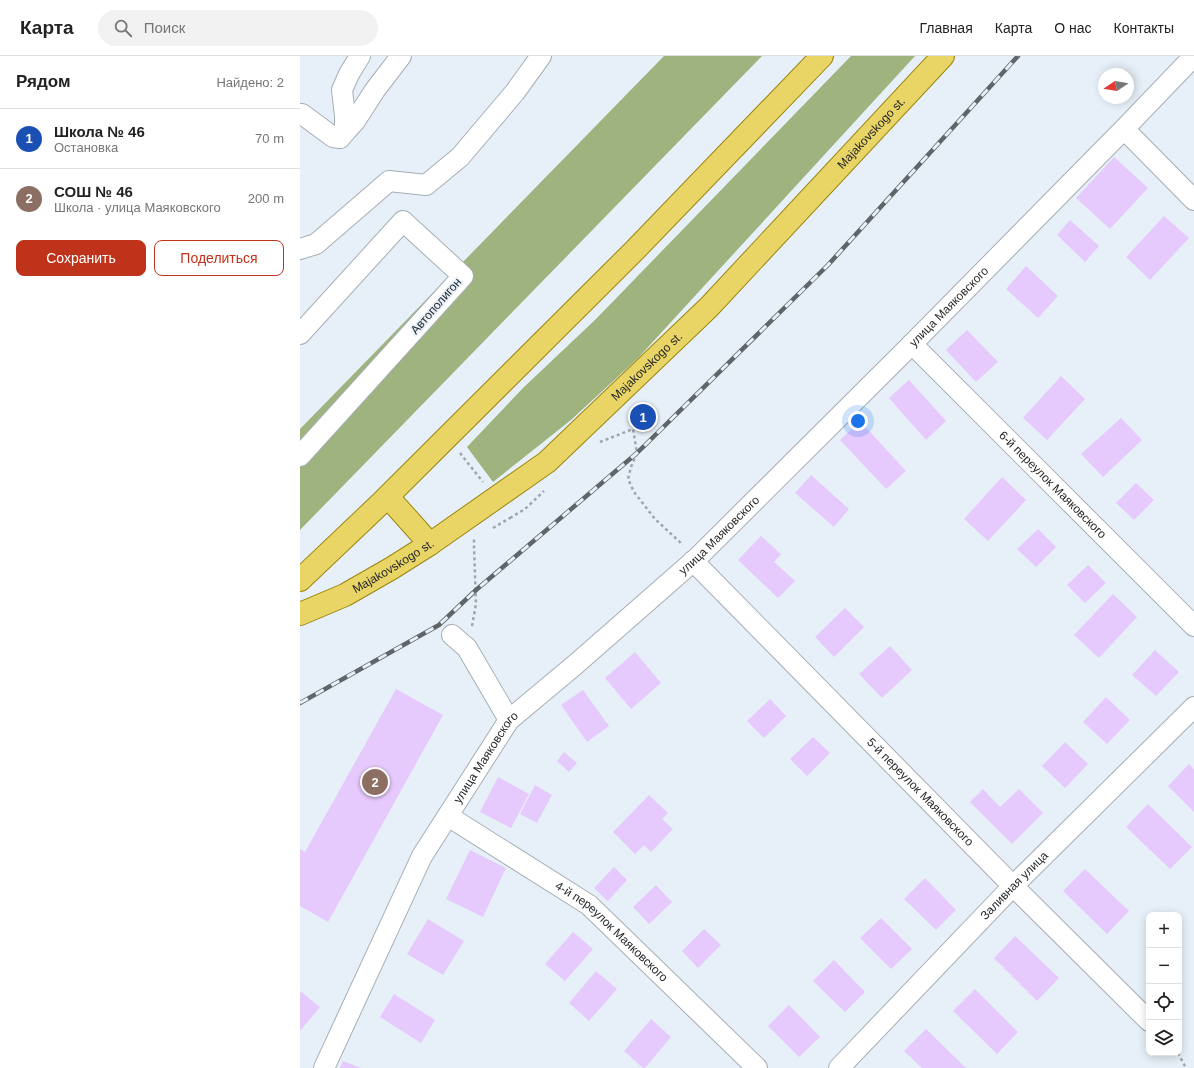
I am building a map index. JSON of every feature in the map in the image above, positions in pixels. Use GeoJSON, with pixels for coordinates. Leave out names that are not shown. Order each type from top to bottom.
{"type":"FeatureCollection","features":[{"type":"Feature","properties":{"kind":"main road"},"geometry":{"type":"LineString","coordinates":[[300,580],[388,497],[634,251],[822,56]]}},
{"type":"Feature","properties":{"kind":"main road","name":"Majakovskogo st."},"geometry":{"type":"LineString","coordinates":[[300,614],[345,595],[430,544],[547,462],[709,307],[943,56]]}},
{"type":"Feature","properties":{"kind":"main road"},"geometry":{"type":"LineString","coordinates":[[388,497],[430,544]]}},
{"type":"Feature","properties":{"kind":"street"},"geometry":{"type":"LineString","coordinates":[[345,132],[342,90],[360,56]]}},
{"type":"Feature","properties":{"kind":"street"},"geometry":{"type":"LineString","coordinates":[[300,114],[333,137],[340,138],[355,121],[375,90],[401,56]]}},
{"type":"Feature","properties":{"kind":"street"},"geometry":{"type":"LineString","coordinates":[[300,249],[316,244],[389,182],[426,186],[460,156],[515,92],[541,56]]}},
{"type":"Feature","properties":{"kind":"street","name":"улица Маяковского"},"geometry":{"type":"LineString","coordinates":[[324,1068],[422,856],[509,720],[576,664],[695,560],[912,344],[1194,56]]}},
{"type":"Feature","properties":{"kind":"street"},"geometry":{"type":"LineString","coordinates":[[1124,129],[1194,200]]}},
{"type":"Feature","properties":{"kind":"street","name":"Автополигон"},"geometry":{"type":"LineString","coordinates":[[300,334],[403,221],[463,276],[300,456]]}},
{"type":"Feature","properties":{"kind":"street","name":"6-й переулок Маяковского"},"geometry":{"type":"LineString","coordinates":[[912,344],[1194,626]]}},
{"type":"Feature","properties":{"kind":"street","name":"5-й переулок Маяковского"},"geometry":{"type":"LineString","coordinates":[[695,560],[1013,886],[1148,1020]]}},
{"type":"Feature","properties":{"kind":"street"},"geometry":{"type":"LineString","coordinates":[[452,635],[467,648],[509,720]]}},
{"type":"Feature","properties":{"kind":"street","name":"Заливная улица"},"geometry":{"type":"LineString","coordinates":[[839,1068],[1013,886],[1194,706]]}},
{"type":"Feature","properties":{"kind":"street","name":"4-й переулок Маяковского"},"geometry":{"type":"LineString","coordinates":[[448,816],[589,905],[757,1068]]}},
{"type":"Feature","properties":{"kind":"path"},"geometry":{"type":"LineString","coordinates":[[633,430],[637,453],[628,479],[634,492],[655,519],[695,560]]}},
{"type":"Feature","properties":{"kind":"path"},"geometry":{"type":"LineString","coordinates":[[1180,1056],[1186,1068]]}},
{"type":"Feature","properties":{"kind":"green space"},"geometry":{"type":"Polygon","coordinates":[[[664,56],[762,56],[300,530],[300,429],[664,56]]]}},
{"type":"Feature","properties":{"kind":"green space"},"geometry":{"type":"Polygon","coordinates":[[[851,56],[915,56],[638,358],[571,420],[493,482],[467,447],[523,388],[596,319],[851,56]]]}},
{"type":"Feature","properties":{"kind":"building"},"geometry":{"type":"Polygon","coordinates":[[[1114,157],[1148,188],[1110,229],[1076,198],[1114,157]]]}},
{"type":"Feature","properties":{"kind":"building"},"geometry":{"type":"Polygon","coordinates":[[[1164,216],[1189,238],[1150,280],[1126,257],[1164,216]]]}},
{"type":"Feature","properties":{"kind":"building"},"geometry":{"type":"Polygon","coordinates":[[[1070,220],[1099,246],[1085,262],[1057,235],[1070,220]]]}},
{"type":"Feature","properties":{"kind":"building"},"geometry":{"type":"Polygon","coordinates":[[[1026,266],[1058,296],[1038,318],[1006,289],[1026,266]]]}},
{"type":"Feature","properties":{"kind":"building"},"geometry":{"type":"Polygon","coordinates":[[[967,330],[998,362],[976,382],[946,350],[967,330]]]}},
{"type":"Feature","properties":{"kind":"building"},"geometry":{"type":"Polygon","coordinates":[[[1061,376],[1085,399],[1047,440],[1023,418],[1061,376]]]}},
{"type":"Feature","properties":{"kind":"building"},"geometry":{"type":"Polygon","coordinates":[[[909,380],[946,421],[926,440],[889,398],[909,380]]]}},
{"type":"Feature","properties":{"kind":"building"},"geometry":{"type":"Polygon","coordinates":[[[1121,418],[1142,440],[1103,477],[1081,454],[1121,418]]]}},
{"type":"Feature","properties":{"kind":"building"},"geometry":{"type":"Polygon","coordinates":[[[860,421],[906,471],[886,489],[840,440],[860,421]]]}},
{"type":"Feature","properties":{"kind":"building"},"geometry":{"type":"Polygon","coordinates":[[[811,475],[849,509],[834,527],[795,493],[811,475]]]}},
{"type":"Feature","properties":{"kind":"building"},"geometry":{"type":"Polygon","coordinates":[[[1002,477],[1026,500],[988,541],[964,519],[1002,477]]]}},
{"type":"Feature","properties":{"kind":"building"},"geometry":{"type":"Polygon","coordinates":[[[1136,483],[1154,500],[1134,520],[1116,503],[1136,483]]]}},
{"type":"Feature","properties":{"kind":"building"},"geometry":{"type":"Polygon","coordinates":[[[1038,529],[1056,547],[1036,567],[1017,549],[1038,529]]]}},
{"type":"Feature","properties":{"kind":"building"},"geometry":{"type":"Polygon","coordinates":[[[761,536],[781,554],[774,562],[795,581],[778,598],[738,560],[761,536]]]}},
{"type":"Feature","properties":{"kind":"building"},"geometry":{"type":"Polygon","coordinates":[[[1088,565],[1106,583],[1085,603],[1067,585],[1088,565]]]}},
{"type":"Feature","properties":{"kind":"building"},"geometry":{"type":"Polygon","coordinates":[[[1113,594],[1137,617],[1099,658],[1074,635],[1113,594]]]}},
{"type":"Feature","properties":{"kind":"building"},"geometry":{"type":"Polygon","coordinates":[[[845,608],[864,627],[834,657],[815,637],[845,608]]]}},
{"type":"Feature","properties":{"kind":"building"},"geometry":{"type":"Polygon","coordinates":[[[890,646],[912,670],[882,698],[859,674],[890,646]]]}},
{"type":"Feature","properties":{"kind":"building"},"geometry":{"type":"Polygon","coordinates":[[[1155,650],[1179,672],[1156,696],[1132,675],[1155,650]]]}},
{"type":"Feature","properties":{"kind":"building"},"geometry":{"type":"Polygon","coordinates":[[[635,652],[661,683],[631,709],[605,678],[635,652]]]}},
{"type":"Feature","properties":{"kind":"building"},"geometry":{"type":"Polygon","coordinates":[[[396,689],[443,715],[328,922],[300,906],[300,849],[305,852],[396,689]]]}},
{"type":"Feature","properties":{"kind":"building"},"geometry":{"type":"Polygon","coordinates":[[[583,690],[609,726],[587,742],[561,705],[583,690]]]}},
{"type":"Feature","properties":{"kind":"building"},"geometry":{"type":"Polygon","coordinates":[[[1106,697],[1130,720],[1107,744],[1083,722],[1106,697]]]}},
{"type":"Feature","properties":{"kind":"building"},"geometry":{"type":"Polygon","coordinates":[[[770,699],[786,716],[764,738],[747,721],[770,699]]]}},
{"type":"Feature","properties":{"kind":"building"},"geometry":{"type":"Polygon","coordinates":[[[813,737],[830,753],[807,776],[790,759],[813,737]]]}},
{"type":"Feature","properties":{"kind":"building"},"geometry":{"type":"Polygon","coordinates":[[[1065,742],[1088,764],[1065,788],[1042,766],[1065,742]]]}},
{"type":"Feature","properties":{"kind":"building"},"geometry":{"type":"Polygon","coordinates":[[[564,752],[577,763],[569,772],[557,761],[564,752]]]}},
{"type":"Feature","properties":{"kind":"building"},"geometry":{"type":"Polygon","coordinates":[[[1189,764],[1194,769],[1194,812],[1168,786],[1189,764]]]}},
{"type":"Feature","properties":{"kind":"building"},"geometry":{"type":"Polygon","coordinates":[[[498,777],[529,794],[511,828],[480,812],[498,777]]]}},
{"type":"Feature","properties":{"kind":"building"},"geometry":{"type":"Polygon","coordinates":[[[535,785],[552,795],[537,823],[520,814],[535,785]]]}},
{"type":"Feature","properties":{"kind":"building"},"geometry":{"type":"Polygon","coordinates":[[[983,789],[1000,807],[1019,789],[1043,813],[1012,844],[970,802],[983,789]]]}},
{"type":"Feature","properties":{"kind":"building"},"geometry":{"type":"Polygon","coordinates":[[[649,795],[668,813],[662,819],[673,829],[651,852],[644,845],[635,854],[613,832],[649,795]]]}},
{"type":"Feature","properties":{"kind":"building"},"geometry":{"type":"Polygon","coordinates":[[[1148,804],[1192,847],[1170,869],[1126,827],[1148,804]]]}},
{"type":"Feature","properties":{"kind":"building"},"geometry":{"type":"Polygon","coordinates":[[[470,850],[506,868],[483,917],[446,899],[470,850]]]}},
{"type":"Feature","properties":{"kind":"building"},"geometry":{"type":"Polygon","coordinates":[[[614,867],[627,880],[608,901],[594,888],[614,867]]]}},
{"type":"Feature","properties":{"kind":"building"},"geometry":{"type":"Polygon","coordinates":[[[1085,869],[1129,911],[1107,934],[1063,891],[1085,869]]]}},
{"type":"Feature","properties":{"kind":"building"},"geometry":{"type":"Polygon","coordinates":[[[925,878],[956,910],[936,930],[904,899],[925,878]]]}},
{"type":"Feature","properties":{"kind":"building"},"geometry":{"type":"Polygon","coordinates":[[[656,885],[672,902],[649,924],[633,907],[656,885]]]}},
{"type":"Feature","properties":{"kind":"building"},"geometry":{"type":"Polygon","coordinates":[[[881,918],[912,949],[891,969],[860,938],[881,918]]]}},
{"type":"Feature","properties":{"kind":"building"},"geometry":{"type":"Polygon","coordinates":[[[428,919],[464,941],[443,975],[407,954],[428,919]]]}},
{"type":"Feature","properties":{"kind":"building"},"geometry":{"type":"Polygon","coordinates":[[[704,929],[721,945],[698,968],[682,951],[704,929]]]}},
{"type":"Feature","properties":{"kind":"building"},"geometry":{"type":"Polygon","coordinates":[[[573,932],[593,949],[565,981],[545,964],[573,932]]]}},
{"type":"Feature","properties":{"kind":"building"},"geometry":{"type":"Polygon","coordinates":[[[1015,936],[1059,978],[1037,1001],[994,958],[1015,936]]]}},
{"type":"Feature","properties":{"kind":"building"},"geometry":{"type":"Polygon","coordinates":[[[834,960],[865,992],[845,1012],[813,981],[834,960]]]}},
{"type":"Feature","properties":{"kind":"building"},"geometry":{"type":"Polygon","coordinates":[[[596,971],[617,989],[589,1021],[569,1003],[596,971]]]}},
{"type":"Feature","properties":{"kind":"building"},"geometry":{"type":"Polygon","coordinates":[[[975,989],[1018,1032],[997,1054],[953,1011],[975,989]]]}},
{"type":"Feature","properties":{"kind":"building"},"geometry":{"type":"Polygon","coordinates":[[[300,991],[320,1007],[300,1031],[300,991]]]}},
{"type":"Feature","properties":{"kind":"building"},"geometry":{"type":"Polygon","coordinates":[[[394,994],[435,1020],[421,1043],[380,1017],[394,994]]]}},
{"type":"Feature","properties":{"kind":"building"},"geometry":{"type":"Polygon","coordinates":[[[789,1005],[820,1037],[799,1057],[768,1026],[789,1005]]]}},
{"type":"Feature","properties":{"kind":"building"},"geometry":{"type":"Polygon","coordinates":[[[651,1019],[671,1037],[645,1068],[643,1068],[624,1051],[651,1019]]]}},
{"type":"Feature","properties":{"kind":"building"},"geometry":{"type":"Polygon","coordinates":[[[926,1029],[966,1068],[922,1068],[904,1051],[926,1029]]]}},
{"type":"Feature","properties":{"kind":"building"},"geometry":{"type":"Polygon","coordinates":[[[343,1061],[361,1068],[340,1068],[343,1061]]]}},
{"type":"Feature","properties":{"kind":"railway"},"geometry":{"type":"LineString","coordinates":[[300,703],[439,625],[476,590],[637,453],[828,265],[1018,56]]}},
{"type":"Feature","properties":{"kind":"place","name":"Школа № 46"},"geometry":{"type":"Point","coordinates":[643,417]}},
{"type":"Feature","properties":{"kind":"place","name":"СОШ № 46"},"geometry":{"type":"Point","coordinates":[375,782]}}]}
